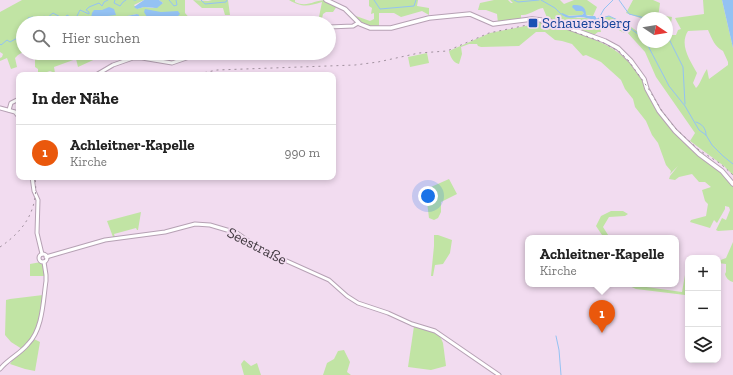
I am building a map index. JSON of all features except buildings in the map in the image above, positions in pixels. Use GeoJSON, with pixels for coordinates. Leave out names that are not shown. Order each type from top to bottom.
{"type":"FeatureCollection","features":[{"type":"Feature","properties":{"kind":"main road"},"geometry":{"type":"LineString","coordinates":[[326,0],[345,9],[358,23],[370,28],[389,29],[429,18],[467,14],[476,15],[492,23],[532,19],[550,21],[596,37],[616,46],[628,58],[644,79],[649,93],[666,121],[699,154],[722,171],[733,184]]}},
{"type":"Feature","properties":{"kind":"street"},"geometry":{"type":"LineString","coordinates":[[336,27],[354,26],[358,23]]}},
{"type":"Feature","properties":{"kind":"street"},"geometry":{"type":"LineString","coordinates":[[101,72],[113,65],[127,60]]}},
{"type":"Feature","properties":{"kind":"street"},"geometry":{"type":"LineString","coordinates":[[155,60],[174,63],[182,60]]}},
{"type":"Feature","properties":{"kind":"street"},"geometry":{"type":"LineString","coordinates":[[9,110],[12,103],[16,101]]}},
{"type":"Feature","properties":{"kind":"street"},"geometry":{"type":"LineString","coordinates":[[0,108],[16,113]]}},
{"type":"Feature","properties":{"kind":"street"},"geometry":{"type":"LineString","coordinates":[[0,370],[8,361],[27,346],[36,332],[46,281],[44,262],[46,257],[42,254],[37,233],[38,200],[34,191],[32,180]]}},
{"type":"Feature","properties":{"kind":"street","name":"Seestraße"},"geometry":{"type":"LineString","coordinates":[[46,257],[105,240],[165,232],[195,224],[210,225],[237,233],[260,249],[329,280],[347,296],[358,303],[388,313],[412,324],[435,331],[499,375]]}},
{"type":"Feature","properties":{"kind":"street"},"geometry":{"type":"LineString","coordinates":[[42,254],[39,259],[44,262]]}},
{"type":"Feature","properties":{"kind":"green space"},"geometry":{"type":"Polygon","coordinates":[[[22,0],[144,0],[134,5],[137,9],[144,7],[153,8],[163,3],[159,0],[185,0],[185,13],[188,16],[138,16],[137,14],[127,16],[16,16],[15,58],[17,67],[11,69],[7,58],[0,61],[3,54],[0,52],[0,12],[22,0]]]}},
{"type":"Feature","properties":{"kind":"green space"},"geometry":{"type":"Polygon","coordinates":[[[193,0],[228,0],[230,15],[225,15],[223,8],[202,8],[193,0]]]}},
{"type":"Feature","properties":{"kind":"green space"},"geometry":{"type":"Polygon","coordinates":[[[289,0],[295,0],[295,2],[299,4],[307,4],[326,0],[337,6],[333,12],[326,12],[323,16],[319,16],[322,2],[306,6],[298,4],[289,0]]]}},
{"type":"Feature","properties":{"kind":"green space"},"geometry":{"type":"Polygon","coordinates":[[[369,0],[418,0],[417,6],[429,8],[429,15],[422,11],[401,17],[394,13],[379,13],[379,28],[364,26],[353,15],[370,21],[374,19],[374,13],[371,14],[372,8],[369,6],[369,0]]]}},
{"type":"Feature","properties":{"kind":"green space"},"geometry":{"type":"Polygon","coordinates":[[[494,0],[508,0],[513,3],[510,0],[560,0],[564,4],[574,0],[587,0],[597,7],[593,16],[586,15],[584,13],[582,15],[563,16],[590,19],[594,20],[595,23],[609,16],[617,20],[620,19],[637,31],[637,43],[626,31],[624,33],[607,23],[600,27],[601,32],[594,35],[548,20],[543,8],[521,15],[521,19],[498,23],[497,14],[486,10],[478,10],[480,3],[494,0]]]}},
{"type":"Feature","properties":{"kind":"green space"},"geometry":{"type":"Polygon","coordinates":[[[633,0],[653,0],[660,3],[659,12],[637,12],[637,17],[626,13],[633,0]]]}},
{"type":"Feature","properties":{"kind":"green space"},"geometry":{"type":"Polygon","coordinates":[[[703,0],[722,0],[733,48],[733,175],[724,166],[690,141],[695,133],[656,77],[645,52],[641,48],[673,48],[673,35],[676,35],[678,30],[681,29],[675,18],[704,14],[703,0]],[[708,30],[688,31],[686,36],[686,52],[697,73],[693,83],[696,88],[707,69],[709,79],[728,65],[723,51],[712,40],[708,30]]]}},
{"type":"Feature","properties":{"kind":"green space"},"geometry":{"type":"Polygon","coordinates":[[[540,23],[548,23],[547,27],[553,29],[555,25],[598,41],[613,49],[627,60],[644,83],[645,87],[676,133],[719,169],[733,185],[733,230],[716,230],[722,218],[726,220],[730,210],[729,207],[725,206],[725,209],[717,223],[714,220],[710,228],[690,222],[691,220],[706,216],[708,204],[705,201],[702,190],[711,187],[705,182],[699,182],[692,174],[679,177],[675,180],[669,179],[678,166],[670,174],[671,171],[666,165],[658,143],[652,135],[646,121],[635,107],[633,99],[625,89],[621,80],[601,62],[586,55],[583,56],[572,44],[555,40],[545,32],[536,32],[519,46],[481,47],[477,44],[469,44],[461,47],[462,54],[459,64],[453,61],[450,55],[449,51],[490,33],[540,23]]]}},
{"type":"Feature","properties":{"kind":"green space"},"geometry":{"type":"Polygon","coordinates":[[[427,53],[429,63],[410,67],[408,57],[427,53]]]}},
{"type":"Feature","properties":{"kind":"green space"},"geometry":{"type":"Polygon","coordinates":[[[35,60],[73,60],[54,67],[55,72],[38,72],[38,69],[35,67],[35,60]]]}},
{"type":"Feature","properties":{"kind":"green space"},"geometry":{"type":"Polygon","coordinates":[[[76,60],[93,60],[78,67],[76,60]]]}},
{"type":"Feature","properties":{"kind":"green space"},"geometry":{"type":"Polygon","coordinates":[[[449,179],[457,194],[441,202],[441,212],[438,218],[434,220],[429,218],[427,202],[422,191],[449,179]]]}},
{"type":"Feature","properties":{"kind":"green space"},"geometry":{"type":"Polygon","coordinates":[[[611,211],[623,211],[628,214],[625,216],[609,217],[603,227],[608,235],[602,235],[596,226],[601,216],[611,211]]]}},
{"type":"Feature","properties":{"kind":"green space"},"geometry":{"type":"Polygon","coordinates":[[[141,212],[138,230],[136,228],[114,234],[115,237],[113,237],[107,221],[141,212]]]}},
{"type":"Feature","properties":{"kind":"green space"},"geometry":{"type":"Polygon","coordinates":[[[434,235],[452,240],[450,253],[443,264],[435,265],[433,276],[431,276],[434,246],[434,235]]]}},
{"type":"Feature","properties":{"kind":"green space"},"geometry":{"type":"Polygon","coordinates":[[[733,242],[733,282],[725,275],[726,264],[721,263],[721,260],[726,258],[733,242]]]}},
{"type":"Feature","properties":{"kind":"green space"},"geometry":{"type":"Polygon","coordinates":[[[41,262],[43,264],[46,276],[30,276],[30,264],[41,262]]]}},
{"type":"Feature","properties":{"kind":"green space"},"geometry":{"type":"Polygon","coordinates":[[[685,275],[685,295],[636,289],[632,287],[646,287],[682,292],[685,275]]]}},
{"type":"Feature","properties":{"kind":"green space"},"geometry":{"type":"Polygon","coordinates":[[[43,295],[36,333],[22,349],[11,342],[5,335],[6,300],[43,295]]]}},
{"type":"Feature","properties":{"kind":"green space"},"geometry":{"type":"Polygon","coordinates":[[[414,326],[439,334],[443,343],[446,366],[431,370],[408,367],[414,326]]]}},
{"type":"Feature","properties":{"kind":"green space"},"geometry":{"type":"Polygon","coordinates":[[[34,339],[40,342],[35,371],[10,364],[15,356],[34,339]]]}},
{"type":"Feature","properties":{"kind":"green space"},"geometry":{"type":"Polygon","coordinates":[[[344,350],[350,362],[347,372],[351,375],[323,375],[327,363],[334,359],[338,351],[344,350]]]}},
{"type":"Feature","properties":{"kind":"green space"},"geometry":{"type":"Polygon","coordinates":[[[244,360],[251,366],[257,363],[261,375],[244,375],[241,364],[244,360]]]}},
{"type":"Feature","properties":{"kind":"water"},"geometry":{"type":"Polygon","coordinates":[[[144,0],[159,0],[163,3],[157,8],[144,7],[137,9],[134,7],[144,0]]]}},
{"type":"Feature","properties":{"kind":"water"},"geometry":{"type":"Polygon","coordinates":[[[722,0],[733,0],[733,48],[722,0]]]}},
{"type":"Feature","properties":{"kind":"water"},"geometry":{"type":"Polygon","coordinates":[[[573,5],[578,5],[584,8],[586,15],[595,16],[598,21],[595,23],[594,20],[587,18],[568,18],[561,14],[562,13],[569,16],[582,15],[584,13],[582,11],[576,11],[572,7],[573,5]]]}},
{"type":"Feature","properties":{"kind":"water"},"geometry":{"type":"Polygon","coordinates":[[[109,7],[114,9],[116,15],[91,16],[94,10],[102,10],[109,7]]]}},
{"type":"Feature","properties":{"kind":"water"},"geometry":{"type":"Polygon","coordinates":[[[145,9],[161,12],[178,11],[180,14],[178,16],[146,16],[144,12],[145,9]]]}},
{"type":"Feature","properties":{"kind":"water"},"geometry":{"type":"Polygon","coordinates":[[[137,14],[139,15],[139,16],[127,16],[137,14]]]}},
{"type":"Feature","properties":{"kind":"waterway"},"geometry":{"type":"LineString","coordinates":[[77,16],[80,10],[89,14],[86,10],[89,7],[99,3],[102,6],[104,2],[108,0]]}},
{"type":"Feature","properties":{"kind":"waterway"},"geometry":{"type":"LineString","coordinates":[[115,0],[114,3],[120,6],[126,0]]}},
{"type":"Feature","properties":{"kind":"waterway"},"geometry":{"type":"LineString","coordinates":[[169,0],[174,6],[177,5],[176,0]]}},
{"type":"Feature","properties":{"kind":"waterway"},"geometry":{"type":"LineString","coordinates":[[201,0],[205,4],[226,2],[227,0]]}},
{"type":"Feature","properties":{"kind":"waterway"},"geometry":{"type":"LineString","coordinates":[[374,0],[380,9],[414,6],[416,0]]}},
{"type":"Feature","properties":{"kind":"waterway"},"geometry":{"type":"LineString","coordinates":[[514,0],[518,2],[539,0]]}},
{"type":"Feature","properties":{"kind":"waterway"},"geometry":{"type":"LineString","coordinates":[[541,0],[555,8],[561,14]]}},
{"type":"Feature","properties":{"kind":"waterway"},"geometry":{"type":"LineString","coordinates":[[599,18],[604,9],[613,0]]}},
{"type":"Feature","properties":{"kind":"waterway"},"geometry":{"type":"LineString","coordinates":[[619,0],[629,14],[637,16]]}},
{"type":"Feature","properties":{"kind":"waterway"},"geometry":{"type":"LineString","coordinates":[[49,16],[53,13],[58,16]]}},
{"type":"Feature","properties":{"kind":"waterway"},"geometry":{"type":"LineString","coordinates":[[597,19],[609,16],[622,22],[637,33]]}},
{"type":"Feature","properties":{"kind":"waterway"},"geometry":{"type":"LineString","coordinates":[[0,44],[1,45],[7,40],[10,42],[16,39]]}},
{"type":"Feature","properties":{"kind":"waterway"},"geometry":{"type":"LineString","coordinates":[[673,47],[683,67],[685,104]]}},
{"type":"Feature","properties":{"kind":"waterway"},"geometry":{"type":"LineString","coordinates":[[649,48],[669,86],[685,106],[699,130],[706,135],[712,145],[733,164]]}},
{"type":"Feature","properties":{"kind":"waterway"},"geometry":{"type":"LineString","coordinates":[[696,122],[703,127],[706,135]]}},
{"type":"Feature","properties":{"kind":"waterway"},"geometry":{"type":"LineString","coordinates":[[556,336],[561,375]]}},
{"type":"Feature","properties":{"kind":"railway"},"geometry":{"type":"LineString","coordinates":[[207,72],[217,70],[355,65],[378,62],[419,53],[447,51],[489,33],[537,23],[549,23],[600,41],[620,52],[628,60],[675,128],[699,150],[721,164],[733,175]]}},
{"type":"Feature","properties":{"kind":"railway"},"geometry":{"type":"LineString","coordinates":[[0,247],[17,233],[28,218],[35,199],[35,180]]}},
{"type":"Feature","properties":{"kind":"place","name":"Schauersberg"},"geometry":{"type":"Point","coordinates":[533,23]}},
{"type":"Feature","properties":{"kind":"place","name":"Achleitner-Kapelle"},"geometry":{"type":"Point","coordinates":[602,333]}}]}
